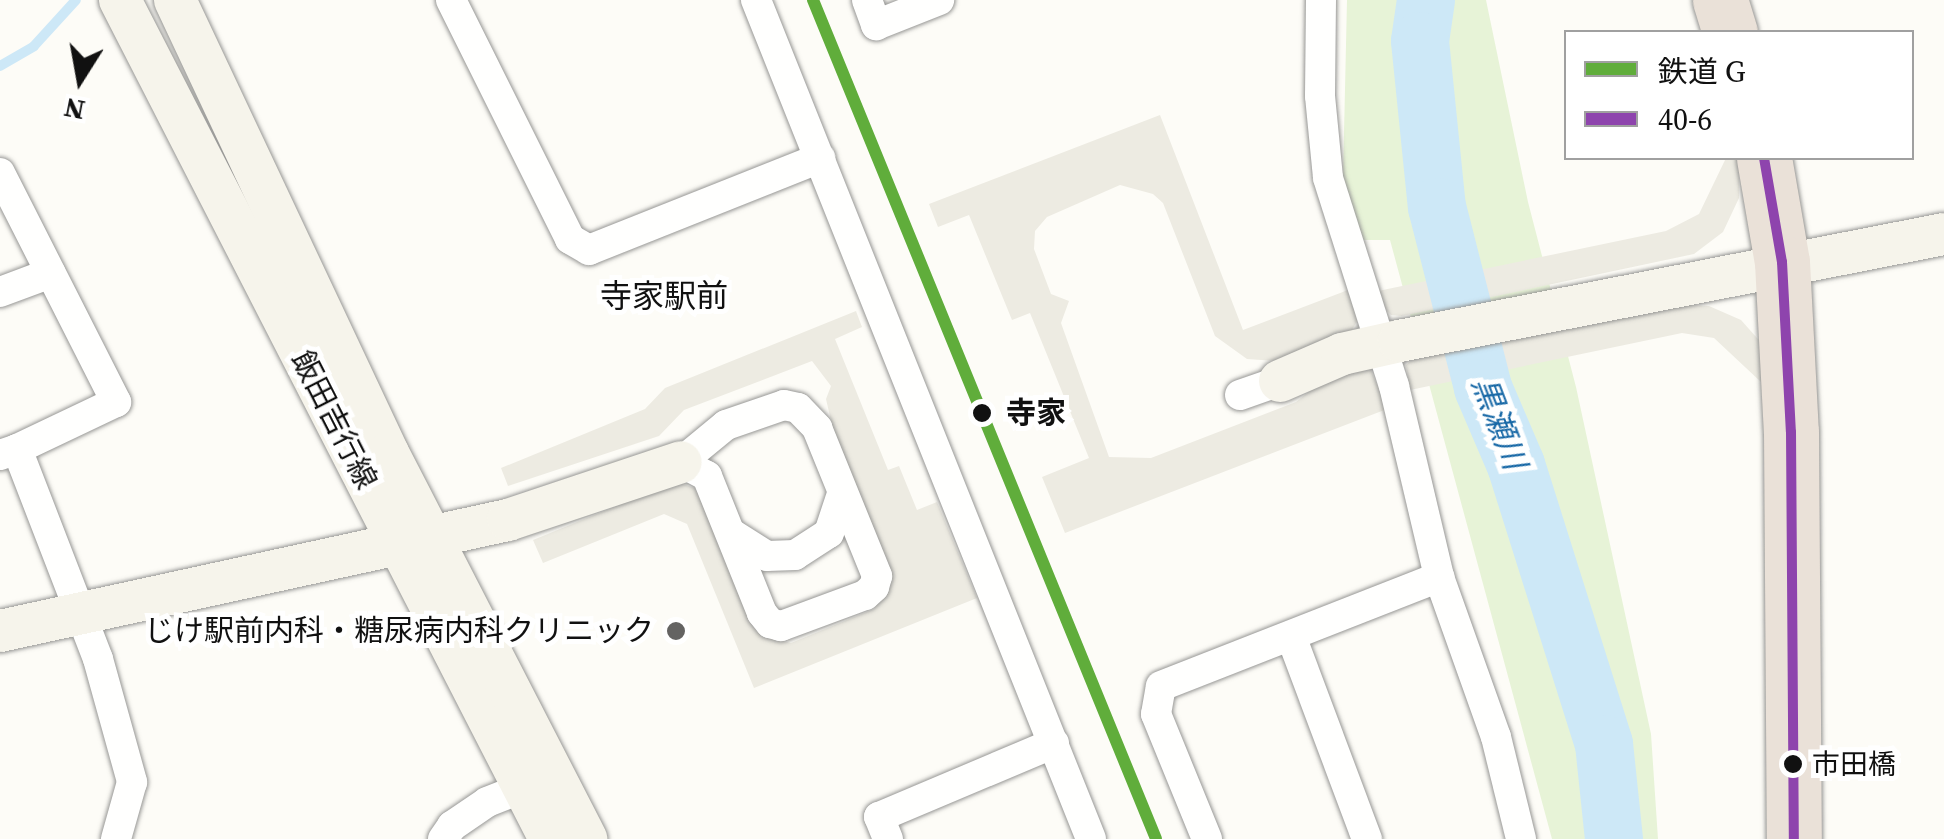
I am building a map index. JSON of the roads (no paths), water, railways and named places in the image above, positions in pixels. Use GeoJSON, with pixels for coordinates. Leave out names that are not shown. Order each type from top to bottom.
{"type":"FeatureCollection","features":[{"type":"Feature","properties":{"kind":"highway"},"geometry":{"type":"LineString","coordinates":[[1720,0],[1729,30]]}},
{"type":"Feature","properties":{"kind":"highway"},"geometry":{"type":"LineString","coordinates":[[1764,160],[1782,262],[1794,536],[1794,839]]}},
{"type":"Feature","properties":{"kind":"main road","name":"飯田吉行線"},"geometry":{"type":"LineString","coordinates":[[120,0],[414,542],[586,839]]}},
{"type":"Feature","properties":{"kind":"main road","name":"飯田吉行線"},"geometry":{"type":"LineString","coordinates":[[176,0],[414,542],[550,839]]}},
{"type":"Feature","properties":{"kind":"main road"},"geometry":{"type":"LineString","coordinates":[[1280,381],[1342,354],[1390,343],[1782,262],[1944,234]]}},
{"type":"Feature","properties":{"kind":"main road"},"geometry":{"type":"LineString","coordinates":[[0,631],[80,610],[508,520],[681,462]]}},
{"type":"Feature","properties":{"kind":"street"},"geometry":{"type":"LineString","coordinates":[[451,0],[570,238],[589,250],[820,158]]}},
{"type":"Feature","properties":{"kind":"street"},"geometry":{"type":"LineString","coordinates":[[756,0],[1091,839]]}},
{"type":"Feature","properties":{"kind":"street"},"geometry":{"type":"LineString","coordinates":[[867,0],[876,25],[939,0]]}},
{"type":"Feature","properties":{"kind":"street"},"geometry":{"type":"LineString","coordinates":[[1322,0],[1320,96],[1328,178],[1390,343],[1438,577],[1496,737],[1521,839]]}},
{"type":"Feature","properties":{"kind":"street"},"geometry":{"type":"LineString","coordinates":[[0,173],[116,402],[9,452],[80,610],[132,782],[116,839]]}},
{"type":"Feature","properties":{"kind":"street"},"geometry":{"type":"LineString","coordinates":[[0,292],[51,274]]}},
{"type":"Feature","properties":{"kind":"street"},"geometry":{"type":"LineString","coordinates":[[1240,395],[1280,381]]}},
{"type":"Feature","properties":{"kind":"street"},"geometry":{"type":"LineString","coordinates":[[784,405],[809,416],[876,570],[874,587],[787,624],[775,625],[765,619],[708,476],[681,462],[726,424],[784,405]]}},
{"type":"Feature","properties":{"kind":"street"},"geometry":{"type":"LineString","coordinates":[[732,534],[767,556],[795,556],[829,533],[842,494]]}},
{"type":"Feature","properties":{"kind":"street"},"geometry":{"type":"LineString","coordinates":[[1207,839],[1156,714],[1162,686],[1438,577]]}},
{"type":"Feature","properties":{"kind":"street"},"geometry":{"type":"LineString","coordinates":[[1290,636],[1367,839]]}},
{"type":"Feature","properties":{"kind":"street"},"geometry":{"type":"LineString","coordinates":[[888,839],[879,817],[1054,742]]}},
{"type":"Feature","properties":{"kind":"street"},"geometry":{"type":"LineString","coordinates":[[443,839],[452,826],[487,802],[525,787]]}},
{"type":"Feature","properties":{"kind":"waterway"},"geometry":{"type":"LineString","coordinates":[[0,66],[34,46],[76,0]]}},
{"type":"Feature","properties":{"kind":"waterway","name":"黒瀬川"},"geometry":{"type":"LineString","coordinates":[[1426,0],[1420,41],[1437,207],[1483,388],[1516,465],[1604,744],[1614,839]]}},
{"type":"Feature","properties":{"kind":"rail line","name":"G"},"geometry":{"type":"LineString","coordinates":[[813,0],[1156,839]]}},
{"type":"Feature","properties":{"kind":"place","name":"寺家"},"geometry":{"type":"Point","coordinates":[982,413]}},
{"type":"Feature","properties":{"kind":"place","name":"じけ駅前内科・糖尿病内科クリニック"},"geometry":{"type":"Point","coordinates":[676,631]}},
{"type":"Feature","properties":{"kind":"place","name":"市田橋"},"geometry":{"type":"Point","coordinates":[1793,764]}},
{"type":"Feature","properties":{"kind":"district","name":"寺家駅前"},"geometry":{"type":"Point","coordinates":[664,296]}}]}
